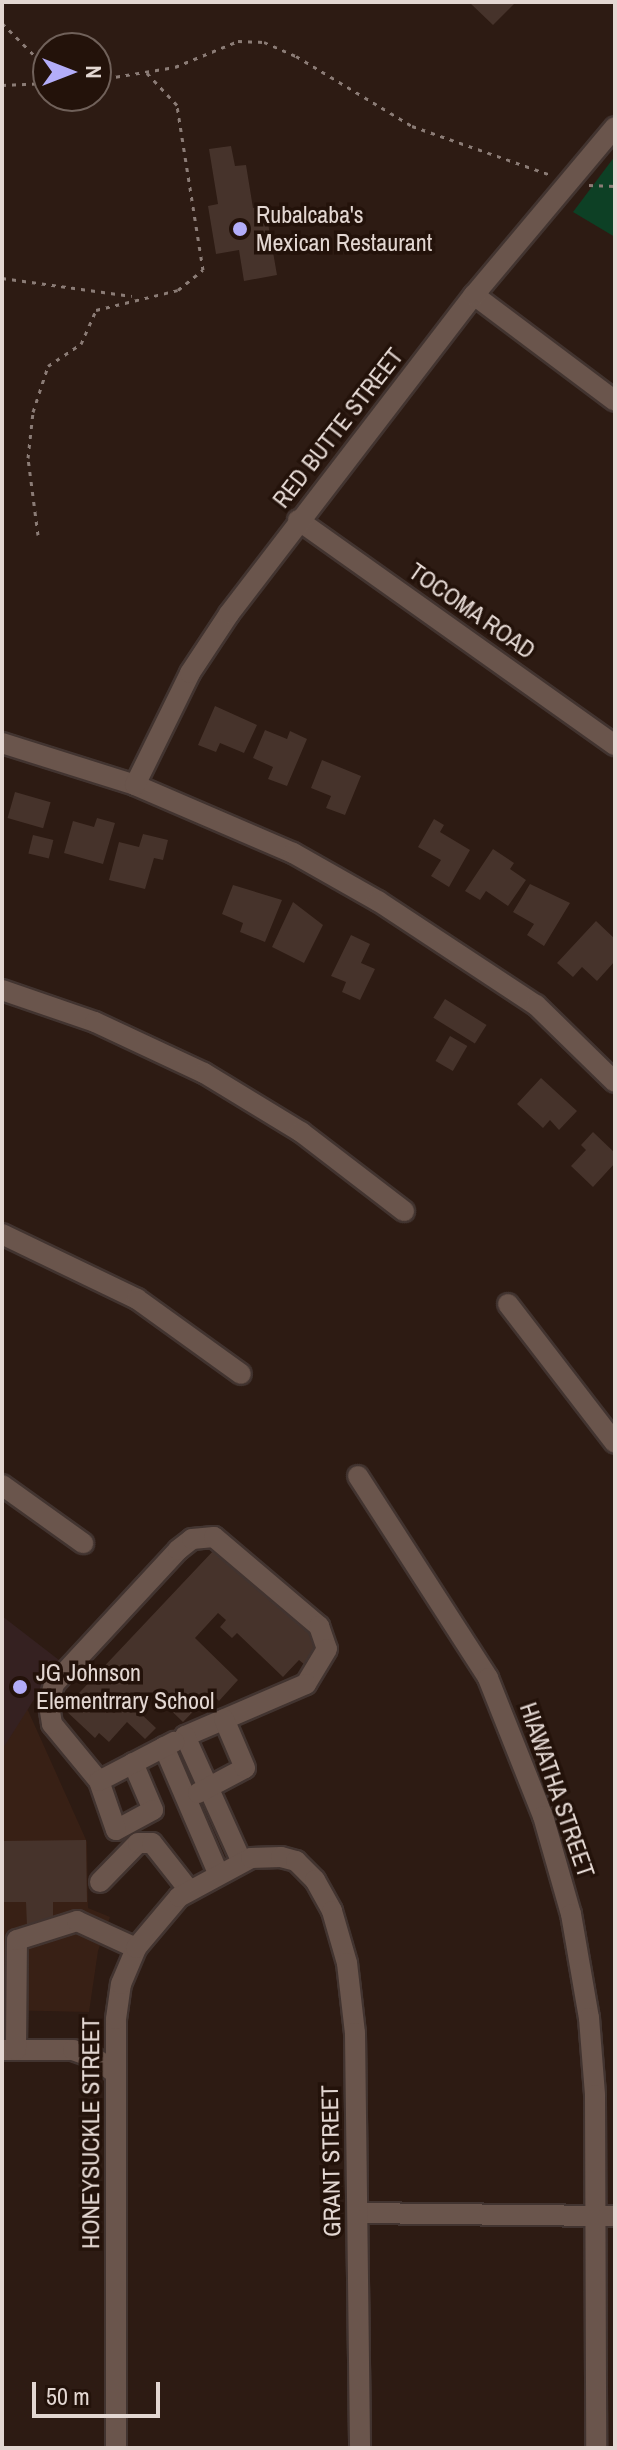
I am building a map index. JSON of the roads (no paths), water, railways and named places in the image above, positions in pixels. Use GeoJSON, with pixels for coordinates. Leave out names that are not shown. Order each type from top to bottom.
{"type":"FeatureCollection","features":[{"type":"Feature","properties":{"kind":"street","name":"RED BUTTE STREET"},"geometry":{"type":"LineString","coordinates":[[135,785],[190,673],[298,520],[566,180],[615,127]]}},
{"type":"Feature","properties":{"kind":"street"},"geometry":{"type":"LineString","coordinates":[[474,295],[615,401]]}},
{"type":"Feature","properties":{"kind":"street","name":"TOCOMA ROAD"},"geometry":{"type":"LineString","coordinates":[[298,520],[615,745]]}},
{"type":"Feature","properties":{"kind":"street"},"geometry":{"type":"LineString","coordinates":[[2,743],[135,785],[293,853],[378,901],[536,1005],[615,1082]]}},
{"type":"Feature","properties":{"kind":"street"},"geometry":{"type":"LineString","coordinates":[[2,990],[95,1022],[204,1073],[301,1132],[404,1211]]}},
{"type":"Feature","properties":{"kind":"street"},"geometry":{"type":"LineString","coordinates":[[2,1234],[137,1299],[241,1374]]}},
{"type":"Feature","properties":{"kind":"street"},"geometry":{"type":"LineString","coordinates":[[508,1304],[615,1443]]}},
{"type":"Feature","properties":{"kind":"street","name":"HIAWATHA STREET"},"geometry":{"type":"LineString","coordinates":[[358,1476],[488,1678],[543,1816],[571,1914],[589,2018],[605,2216],[596,2448]]}},
{"type":"Feature","properties":{"kind":"street"},"geometry":{"type":"LineString","coordinates":[[2,1485],[83,1543]]}},
{"type":"Feature","properties":{"kind":"street"},"geometry":{"type":"LineString","coordinates":[[99,1781],[133,1763],[185,1736],[306,1684],[327,1649],[319,1626],[214,1537],[192,1539],[54,1684],[49,1704],[52,1724],[99,1781],[116,1830],[153,1810],[133,1763]]}},
{"type":"Feature","properties":{"kind":"street"},"geometry":{"type":"LineString","coordinates":[[186,1799],[245,1768],[224,1719]]}},
{"type":"Feature","properties":{"kind":"street"},"geometry":{"type":"LineString","coordinates":[[185,1736],[242,1862]]}},
{"type":"Feature","properties":{"kind":"street"},"geometry":{"type":"LineString","coordinates":[[164,1747],[218,1873]]}},
{"type":"Feature","properties":{"kind":"street"},"geometry":{"type":"LineString","coordinates":[[100,1882],[138,1843],[152,1843],[189,1890]]}},
{"type":"Feature","properties":{"kind":"street","name":"HONEYSUCKLE STREET"},"geometry":{"type":"LineString","coordinates":[[116,2448],[115,2073],[121,1984],[136,1948],[154,1921],[189,1890],[218,1873],[242,1862],[281,1857],[296,1861],[315,1880]]}},
{"type":"Feature","properties":{"kind":"street","name":"GRANT STREET"},"geometry":{"type":"LineString","coordinates":[[315,1880],[332,1911],[347,1963],[355,2033],[360,2448]]}},
{"type":"Feature","properties":{"kind":"street"},"geometry":{"type":"LineString","coordinates":[[115,2073],[95,2058],[73,2050],[9,2050],[17,1940],[77,1921],[136,1948]]}},
{"type":"Feature","properties":{"kind":"street"},"geometry":{"type":"LineString","coordinates":[[359,2213],[605,2216]]}},
{"type":"Feature","properties":{"kind":"place","name":"Rubalcaba's Mexican Restaurant"},"geometry":{"type":"Point","coordinates":[240,229]}},
{"type":"Feature","properties":{"kind":"place","name":"JG Johnson Elementrrary School"},"geometry":{"type":"Point","coordinates":[20,1687]}}]}
